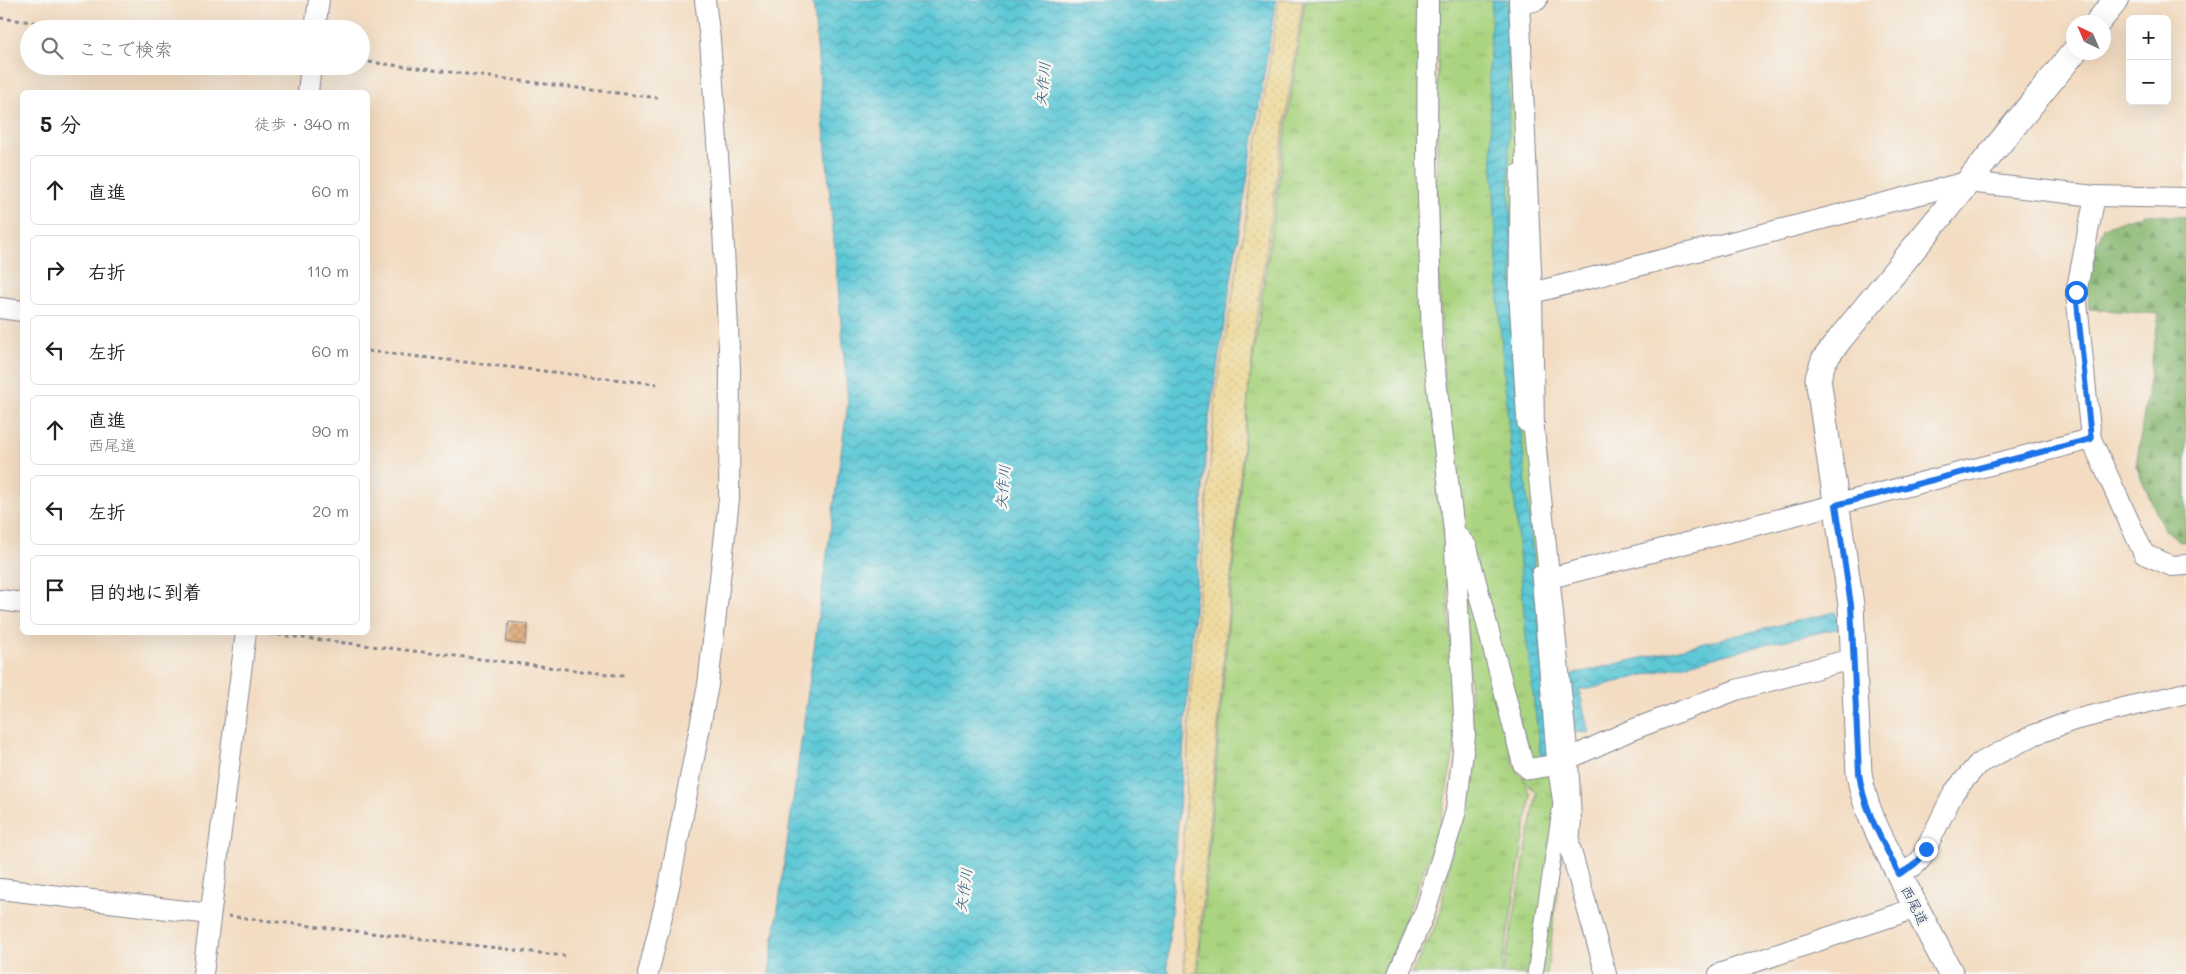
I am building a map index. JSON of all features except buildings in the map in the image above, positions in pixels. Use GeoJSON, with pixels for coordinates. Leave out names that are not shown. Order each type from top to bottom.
{"type":"FeatureCollection","features":[{"type":"Feature","properties":{"kind":"street"},"geometry":{"type":"LineString","coordinates":[[316,20],[319,0]]}},
{"type":"Feature","properties":{"kind":"street"},"geometry":{"type":"LineString","coordinates":[[648,974],[669,887],[708,685],[729,499],[730,369],[712,70],[705,0]]}},
{"type":"Feature","properties":{"kind":"street"},"geometry":{"type":"LineString","coordinates":[[1398,974],[1425,912],[1456,811],[1465,735],[1454,531],[1432,346],[1427,158],[1428,0]]}},
{"type":"Feature","properties":{"kind":"street"},"geometry":{"type":"LineString","coordinates":[[2104,15],[2116,0]]}},
{"type":"Feature","properties":{"kind":"street"},"geometry":{"type":"LineString","coordinates":[[1522,1],[1532,293],[1534,430],[1550,578],[1561,762],[1561,804],[1535,974]]}},
{"type":"Feature","properties":{"kind":"street"},"geometry":{"type":"LineString","coordinates":[[1522,1],[1518,139],[1517,300],[1526,435],[1561,762],[1571,821],[1569,844],[1606,974]]}},
{"type":"Feature","properties":{"kind":"street","name":"西尾道"},"geometry":{"type":"LineString","coordinates":[[1951,974],[1869,814],[1862,796],[1859,773],[1851,605],[1818,378],[1824,360],[2067,60]]}},
{"type":"Feature","properties":{"kind":"street"},"geometry":{"type":"LineString","coordinates":[[308,90],[310,75]]}},
{"type":"Feature","properties":{"kind":"street"},"geometry":{"type":"LineString","coordinates":[[1532,293],[1967,182],[2095,196],[2186,198]]}},
{"type":"Feature","properties":{"kind":"street"},"geometry":{"type":"LineString","coordinates":[[2095,196],[2076,292],[2091,439],[2144,554],[2172,566],[2186,565]]}},
{"type":"Feature","properties":{"kind":"street"},"geometry":{"type":"LineString","coordinates":[[0,308],[20,310]]}},
{"type":"Feature","properties":{"kind":"street"},"geometry":{"type":"LineString","coordinates":[[1550,578],[2091,439]]}},
{"type":"Feature","properties":{"kind":"street"},"geometry":{"type":"LineString","coordinates":[[1454,531],[1467,547],[1523,764],[1529,769],[1561,762],[1629,731],[1736,690],[1855,658]]}},
{"type":"Feature","properties":{"kind":"street"},"geometry":{"type":"LineString","coordinates":[[0,600],[20,603]]}},
{"type":"Feature","properties":{"kind":"street"},"geometry":{"type":"LineString","coordinates":[[203,974],[246,635]]}},
{"type":"Feature","properties":{"kind":"street"},"geometry":{"type":"LineString","coordinates":[[1899,874],[1914,866],[1921,859],[1954,792],[1978,764],[2034,735],[2074,720],[2186,693]]}},
{"type":"Feature","properties":{"kind":"street"},"geometry":{"type":"LineString","coordinates":[[0,889],[210,914]]}},
{"type":"Feature","properties":{"kind":"street"},"geometry":{"type":"LineString","coordinates":[[1719,974],[1916,908]]}},
{"type":"Feature","properties":{"kind":"path"},"geometry":{"type":"LineString","coordinates":[[0,18],[20,20]]}},
{"type":"Feature","properties":{"kind":"path"},"geometry":{"type":"LineString","coordinates":[[370,62],[658,98]]}},
{"type":"Feature","properties":{"kind":"path"},"geometry":{"type":"LineString","coordinates":[[370,351],[657,384]]}},
{"type":"Feature","properties":{"kind":"path"},"geometry":{"type":"LineString","coordinates":[[287,635],[624,676]]}},
{"type":"Feature","properties":{"kind":"path"},"geometry":{"type":"LineString","coordinates":[[210,914],[566,956]]}},
{"type":"Feature","properties":{"kind":"green space"},"geometry":{"type":"Polygon","coordinates":[[[1305,0],[1424,0],[1444,535],[1457,735],[1439,829],[1385,974],[1198,974],[1249,386],[1305,0]]]}},
{"type":"Feature","properties":{"kind":"green space"},"geometry":{"type":"Polygon","coordinates":[[[1439,0],[1517,0],[1563,755],[1532,762],[1458,523],[1444,381],[1436,225],[1439,0]]]}},
{"type":"Feature","properties":{"kind":"green space"},"geometry":{"type":"Polygon","coordinates":[[[2145,214],[2186,217],[2186,542],[2180,541],[2163,528],[2136,466],[2159,314],[2089,309],[2086,271],[2104,227],[2145,214]]]}},
{"type":"Feature","properties":{"kind":"green space"},"geometry":{"type":"Polygon","coordinates":[[[1464,558],[1513,763],[1521,777],[1563,774],[1568,804],[1547,974],[1503,974],[1537,793],[1523,779],[1531,795],[1501,974],[1411,974],[1438,921],[1473,748],[1464,558]]]}},
{"type":"Feature","properties":{"kind":"sand"},"geometry":{"type":"Polygon","coordinates":[[[1279,0],[1303,0],[1256,320],[1239,486],[1196,974],[1185,974],[1181,889],[1191,687],[1216,391],[1243,236],[1279,0]]]}},
{"type":"Feature","properties":{"kind":"water","name":"矢作川"},"geometry":{"type":"Polygon","coordinates":[[[813,0],[1276,0],[1208,424],[1167,967],[1170,974],[769,974],[848,403],[813,0]]]}},
{"type":"Feature","properties":{"kind":"water"},"geometry":{"type":"Polygon","coordinates":[[[1492,0],[1508,0],[1509,174],[1517,389],[1552,759],[1541,759],[1526,636],[1500,324],[1489,81],[1492,0]]]}},
{"type":"Feature","properties":{"kind":"water"},"geometry":{"type":"Polygon","coordinates":[[[1835,612],[1840,628],[1767,644],[1589,689],[1579,689],[1589,733],[1572,732],[1565,676],[1835,612]]]}},
{"type":"Feature","properties":{"kind":"route"},"geometry":{"type":"LineString","coordinates":[[1926,849],[1921,859],[1914,866],[1899,874],[1862,796],[1859,773],[1851,605],[1836,505],[2091,439],[2076,292]]}}]}
